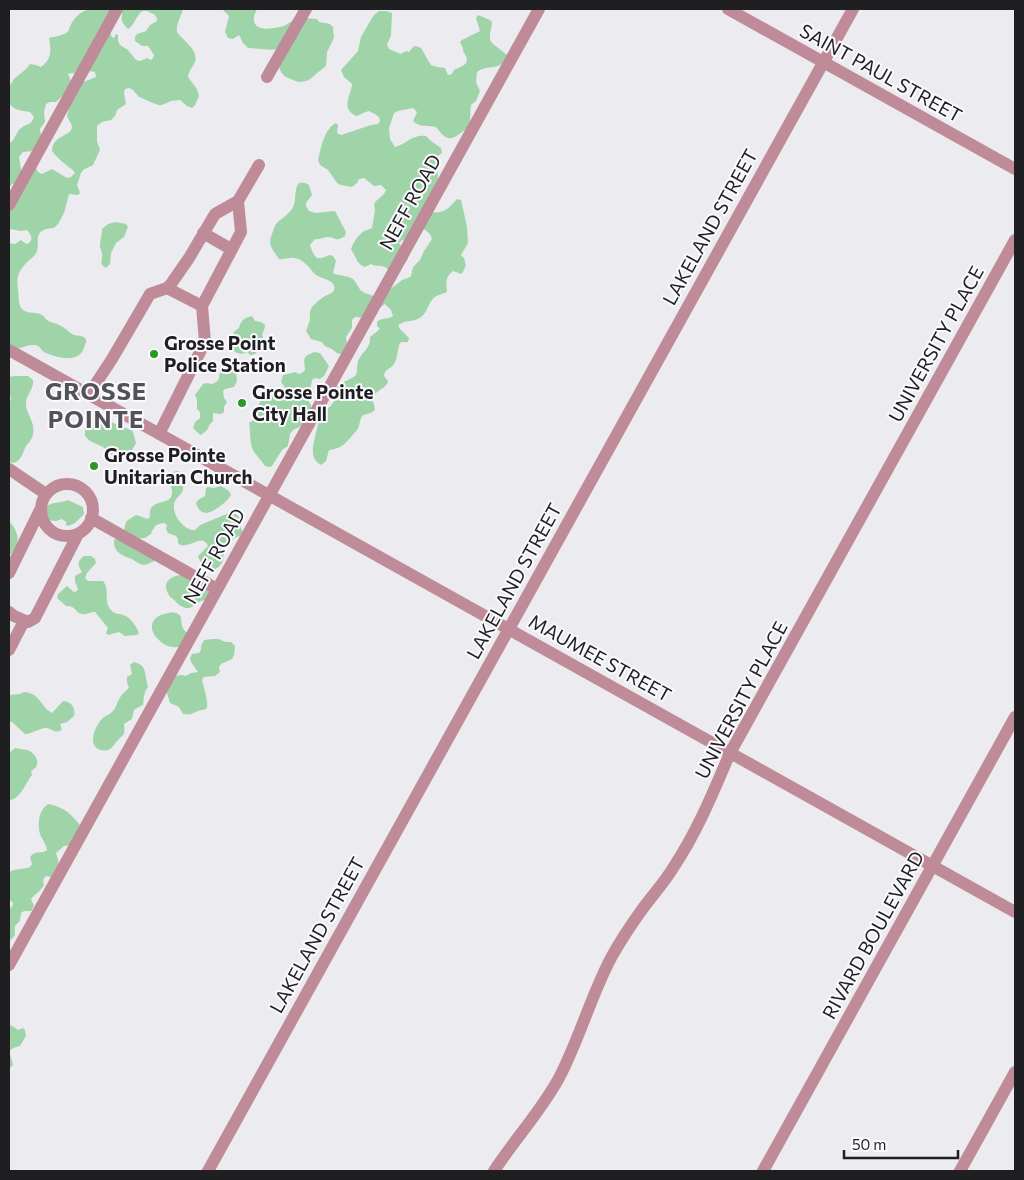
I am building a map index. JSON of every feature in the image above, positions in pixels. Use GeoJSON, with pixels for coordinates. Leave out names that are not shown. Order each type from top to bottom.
{"type":"FeatureCollection","features":[{"type":"Feature","properties":{"kind":"street"},"geometry":{"type":"LineString","coordinates":[[9,205],[117,9]]}},
{"type":"Feature","properties":{"kind":"street"},"geometry":{"type":"LineString","coordinates":[[266,77],[306,9]]}},
{"type":"Feature","properties":{"kind":"street","name":"NEFF ROAD"},"geometry":{"type":"LineString","coordinates":[[9,965],[539,9]]}},
{"type":"Feature","properties":{"kind":"street","name":"SAINT PAUL STREET"},"geometry":{"type":"LineString","coordinates":[[728,9],[1015,169]]}},
{"type":"Feature","properties":{"kind":"street","name":"LAKELAND STREET"},"geometry":{"type":"LineString","coordinates":[[208,1171],[853,9]]}},
{"type":"Feature","properties":{"kind":"street"},"geometry":{"type":"LineString","coordinates":[[88,394],[112,359],[150,294],[167,288],[189,258],[215,214],[238,201],[259,165]]}},
{"type":"Feature","properties":{"kind":"street"},"geometry":{"type":"LineString","coordinates":[[159,434],[205,342],[202,306],[241,232],[238,201]]}},
{"type":"Feature","properties":{"kind":"street"},"geometry":{"type":"LineString","coordinates":[[204,233],[231,250]]}},
{"type":"Feature","properties":{"kind":"street","name":"UNIVERSITY PLACE"},"geometry":{"type":"LineString","coordinates":[[494,1171],[543,1105],[559,1078],[576,1042],[596,988],[612,955],[640,912],[672,870],[693,836],[707,808],[730,752],[1015,240]]}},
{"type":"Feature","properties":{"kind":"street"},"geometry":{"type":"LineString","coordinates":[[167,288],[202,306]]}},
{"type":"Feature","properties":{"kind":"street","name":"MAUMEE STREET"},"geometry":{"type":"LineString","coordinates":[[9,350],[1015,912]]}},
{"type":"Feature","properties":{"kind":"street"},"geometry":{"type":"LineString","coordinates":[[9,469],[46,494]]}},
{"type":"Feature","properties":{"kind":"street"},"geometry":{"type":"LineString","coordinates":[[9,573],[40,510],[42,501],[52,488],[69,484],[77,486],[89,497],[92,505],[90,522],[85,529],[78,534],[69,536],[60,536],[52,532],[46,526],[40,510]]}},
{"type":"Feature","properties":{"kind":"street"},"geometry":{"type":"LineString","coordinates":[[91,518],[217,589]]}},
{"type":"Feature","properties":{"kind":"street"},"geometry":{"type":"LineString","coordinates":[[9,612],[28,622],[36,618],[78,534]]}},
{"type":"Feature","properties":{"kind":"street"},"geometry":{"type":"LineString","coordinates":[[9,650],[24,621]]}},
{"type":"Feature","properties":{"kind":"street","name":"RIVARD BOULEVARD"},"geometry":{"type":"LineString","coordinates":[[763,1171],[1015,717]]}},
{"type":"Feature","properties":{"kind":"street"},"geometry":{"type":"LineString","coordinates":[[960,1171],[1015,1072]]}},
{"type":"Feature","properties":{"kind":"green space"},"geometry":{"type":"Polygon","coordinates":[[[89,9],[112,9],[110,32],[112,37],[114,38],[116,34],[118,35],[120,45],[128,50],[136,60],[140,61],[147,58],[151,60],[154,55],[148,46],[142,46],[135,41],[135,37],[137,34],[146,31],[150,25],[157,21],[157,18],[147,11],[143,11],[128,29],[122,21],[122,9],[183,9],[177,32],[195,53],[195,62],[188,77],[197,89],[199,96],[192,108],[180,100],[158,105],[139,97],[129,88],[125,89],[126,104],[117,110],[111,120],[102,122],[97,126],[97,141],[100,150],[93,165],[81,173],[77,185],[80,193],[78,195],[69,194],[64,213],[58,224],[54,228],[41,232],[36,253],[20,271],[17,284],[21,308],[42,315],[50,322],[58,324],[72,334],[82,336],[86,339],[84,348],[75,357],[66,358],[46,353],[35,345],[9,350],[9,243],[15,244],[21,240],[26,244],[30,242],[31,238],[27,230],[10,229],[9,226],[9,202],[18,200],[21,195],[16,184],[12,184],[9,188],[9,142],[13,140],[21,128],[32,122],[34,117],[30,112],[14,108],[9,102],[8,93],[15,78],[30,64],[41,67],[45,64],[49,57],[49,38],[67,32],[76,17],[89,9]],[[95,72],[68,74],[71,81],[66,92],[56,102],[46,104],[44,112],[45,122],[40,129],[41,137],[33,151],[23,152],[19,157],[21,169],[24,173],[35,166],[38,172],[42,174],[52,169],[67,178],[75,173],[52,151],[53,145],[55,141],[71,130],[72,126],[67,116],[70,105],[83,82],[96,77],[95,72]]]}},
{"type":"Feature","properties":{"kind":"green space"},"geometry":{"type":"Polygon","coordinates":[[[222,9],[257,9],[254,16],[255,24],[262,28],[284,26],[298,18],[317,19],[319,22],[330,24],[333,27],[334,38],[327,52],[326,66],[306,81],[298,82],[286,77],[281,72],[278,49],[248,48],[239,35],[233,39],[228,38],[225,32],[229,16],[222,9]]]}},
{"type":"Feature","properties":{"kind":"green space"},"geometry":{"type":"Polygon","coordinates":[[[379,11],[392,13],[391,35],[387,45],[389,49],[401,54],[406,51],[409,52],[414,46],[419,47],[431,65],[445,68],[448,75],[466,64],[466,55],[460,42],[480,31],[476,18],[478,15],[492,22],[491,41],[507,55],[498,66],[481,69],[477,72],[476,82],[480,91],[476,101],[471,105],[469,125],[457,136],[447,138],[436,127],[416,123],[413,121],[417,112],[413,108],[394,113],[389,128],[390,139],[395,147],[417,136],[426,136],[441,148],[442,153],[438,156],[437,185],[430,212],[442,211],[457,199],[461,200],[467,227],[468,243],[461,255],[466,265],[461,274],[453,271],[450,273],[446,286],[447,292],[433,299],[421,317],[398,325],[409,338],[408,342],[400,343],[395,362],[384,376],[388,381],[387,384],[373,397],[375,410],[363,415],[352,436],[342,446],[329,450],[326,461],[321,465],[314,458],[313,449],[322,414],[332,405],[337,387],[356,375],[358,361],[368,347],[370,337],[380,329],[377,326],[377,322],[393,316],[391,310],[385,304],[369,315],[355,317],[352,320],[352,328],[346,337],[347,343],[340,354],[326,347],[322,342],[311,339],[306,331],[311,309],[319,300],[334,290],[334,286],[330,281],[317,276],[301,260],[292,258],[279,259],[270,244],[275,226],[293,207],[297,185],[303,183],[309,185],[312,195],[306,206],[309,211],[316,213],[335,211],[346,232],[345,236],[340,239],[328,237],[315,239],[310,245],[313,253],[317,258],[333,256],[336,261],[333,273],[353,279],[362,291],[375,297],[411,276],[413,267],[420,260],[432,239],[430,234],[424,229],[405,241],[402,240],[399,243],[407,253],[408,259],[394,272],[383,266],[371,264],[365,267],[361,265],[351,249],[354,242],[364,231],[372,228],[375,202],[386,190],[381,185],[374,186],[364,178],[359,179],[352,187],[341,185],[337,183],[328,170],[320,165],[318,160],[326,134],[336,123],[338,125],[337,133],[341,135],[380,122],[378,116],[369,111],[356,116],[348,109],[352,84],[344,77],[341,70],[358,51],[361,37],[374,15],[379,11]]]}},
{"type":"Feature","properties":{"kind":"green space"},"geometry":{"type":"Polygon","coordinates":[[[116,222],[126,224],[128,227],[124,237],[116,243],[111,253],[110,264],[106,268],[101,263],[102,229],[108,224],[116,222]]]}},
{"type":"Feature","properties":{"kind":"green space"},"geometry":{"type":"Polygon","coordinates":[[[252,316],[255,321],[265,325],[262,335],[263,346],[255,354],[250,355],[247,352],[238,353],[231,347],[232,336],[243,320],[252,316]]]}},
{"type":"Feature","properties":{"kind":"green space"},"geometry":{"type":"Polygon","coordinates":[[[314,352],[320,353],[329,366],[324,376],[320,379],[315,378],[312,380],[308,400],[311,405],[311,411],[303,425],[293,430],[290,434],[288,446],[282,450],[272,466],[265,466],[253,450],[249,423],[258,416],[258,406],[267,390],[277,396],[284,395],[286,389],[281,382],[283,375],[295,372],[302,373],[305,370],[304,360],[306,356],[314,352]]]}},
{"type":"Feature","properties":{"kind":"green space"},"geometry":{"type":"Polygon","coordinates":[[[231,366],[236,372],[237,381],[234,387],[223,391],[227,402],[224,412],[221,414],[213,413],[213,421],[201,435],[193,428],[195,422],[200,418],[195,395],[203,384],[212,384],[218,381],[221,370],[231,366]]]}},
{"type":"Feature","properties":{"kind":"green space"},"geometry":{"type":"Polygon","coordinates":[[[28,376],[33,380],[26,406],[34,430],[21,457],[14,463],[9,462],[9,403],[11,398],[9,393],[9,377],[28,376]]]}},
{"type":"Feature","properties":{"kind":"green space"},"geometry":{"type":"Polygon","coordinates":[[[102,416],[133,432],[136,443],[132,450],[128,453],[112,455],[85,436],[87,421],[102,416]]]}},
{"type":"Feature","properties":{"kind":"green space"},"geometry":{"type":"Polygon","coordinates":[[[176,471],[181,473],[180,480],[183,489],[175,501],[174,510],[179,520],[186,527],[195,530],[200,525],[229,513],[236,514],[241,518],[243,533],[227,544],[222,563],[215,569],[204,566],[198,556],[208,546],[206,542],[200,541],[189,545],[180,545],[176,536],[168,533],[167,525],[164,523],[156,525],[151,534],[145,538],[131,539],[155,561],[142,565],[122,555],[115,548],[114,540],[123,534],[128,520],[136,515],[147,519],[150,517],[152,507],[171,497],[172,491],[168,476],[176,471]]]}},
{"type":"Feature","properties":{"kind":"green space"},"geometry":{"type":"Polygon","coordinates":[[[221,486],[229,491],[231,495],[229,498],[212,511],[206,513],[200,511],[196,503],[205,496],[206,488],[221,486]]]}},
{"type":"Feature","properties":{"kind":"green space"},"geometry":{"type":"Polygon","coordinates":[[[68,500],[83,507],[84,514],[75,523],[68,526],[62,519],[56,521],[46,520],[45,509],[47,506],[68,500]]]}},
{"type":"Feature","properties":{"kind":"green space"},"geometry":{"type":"Polygon","coordinates":[[[9,521],[13,525],[18,538],[16,547],[9,556],[9,521]]]}},
{"type":"Feature","properties":{"kind":"green space"},"geometry":{"type":"Polygon","coordinates":[[[84,556],[91,556],[95,559],[96,563],[85,578],[88,581],[103,581],[109,607],[113,612],[122,614],[131,620],[139,633],[137,635],[125,636],[119,632],[108,635],[106,633],[108,628],[95,612],[79,613],[72,607],[66,606],[57,598],[58,594],[67,586],[74,592],[77,591],[75,576],[82,572],[78,564],[84,556]]]}},
{"type":"Feature","properties":{"kind":"green space"},"geometry":{"type":"Polygon","coordinates":[[[185,574],[209,581],[209,599],[186,608],[170,597],[166,584],[171,578],[185,574]]]}},
{"type":"Feature","properties":{"kind":"green space"},"geometry":{"type":"Polygon","coordinates":[[[171,612],[179,614],[183,629],[189,634],[184,646],[168,646],[157,638],[152,630],[153,622],[156,618],[171,612]]]}},
{"type":"Feature","properties":{"kind":"green space"},"geometry":{"type":"Polygon","coordinates":[[[212,639],[231,642],[235,646],[234,655],[232,659],[221,664],[219,667],[220,672],[215,676],[204,677],[202,680],[207,699],[206,709],[191,714],[183,714],[179,707],[170,703],[166,690],[176,676],[186,676],[198,672],[190,658],[192,654],[199,653],[204,640],[212,639]]]}},
{"type":"Feature","properties":{"kind":"green space"},"geometry":{"type":"Polygon","coordinates":[[[134,662],[142,665],[145,671],[148,688],[145,691],[143,705],[134,710],[132,719],[124,724],[124,734],[110,749],[104,751],[95,746],[93,737],[98,723],[113,711],[121,696],[129,688],[127,677],[132,674],[130,665],[134,662]]]}},
{"type":"Feature","properties":{"kind":"green space"},"geometry":{"type":"Polygon","coordinates":[[[24,692],[37,697],[52,713],[63,701],[68,702],[74,708],[74,716],[67,722],[60,724],[62,730],[55,731],[46,728],[25,734],[12,722],[9,722],[9,695],[24,692]]]}},
{"type":"Feature","properties":{"kind":"green space"},"geometry":{"type":"Polygon","coordinates":[[[15,748],[27,750],[33,754],[37,759],[37,766],[31,771],[32,775],[20,794],[10,800],[9,753],[15,748]]]}},
{"type":"Feature","properties":{"kind":"green space"},"geometry":{"type":"Polygon","coordinates":[[[49,804],[67,811],[80,825],[71,845],[64,846],[56,853],[58,866],[54,878],[45,877],[43,887],[31,899],[34,906],[31,911],[21,913],[20,921],[15,927],[15,935],[9,942],[9,908],[12,907],[13,903],[9,899],[9,872],[30,867],[32,864],[30,857],[32,855],[47,850],[40,834],[39,821],[43,809],[49,804]]]}},
{"type":"Feature","properties":{"kind":"green space"},"geometry":{"type":"Polygon","coordinates":[[[11,1025],[18,1030],[23,1028],[26,1036],[20,1046],[10,1051],[13,1065],[9,1069],[9,1028],[11,1025]]]}},
{"type":"Feature","properties":{"kind":"place","name":"Grosse Point Police Station"},"geometry":{"type":"Point","coordinates":[154,354]}},
{"type":"Feature","properties":{"kind":"place","name":"Grosse Pointe City Hall"},"geometry":{"type":"Point","coordinates":[242,403]}},
{"type":"Feature","properties":{"kind":"place","name":"Grosse Pointe Unitarian Church"},"geometry":{"type":"Point","coordinates":[94,466]}},
{"type":"Feature","properties":{"kind":"district","name":"GROSSE POINTE"},"geometry":{"type":"Point","coordinates":[96,406]}}]}
